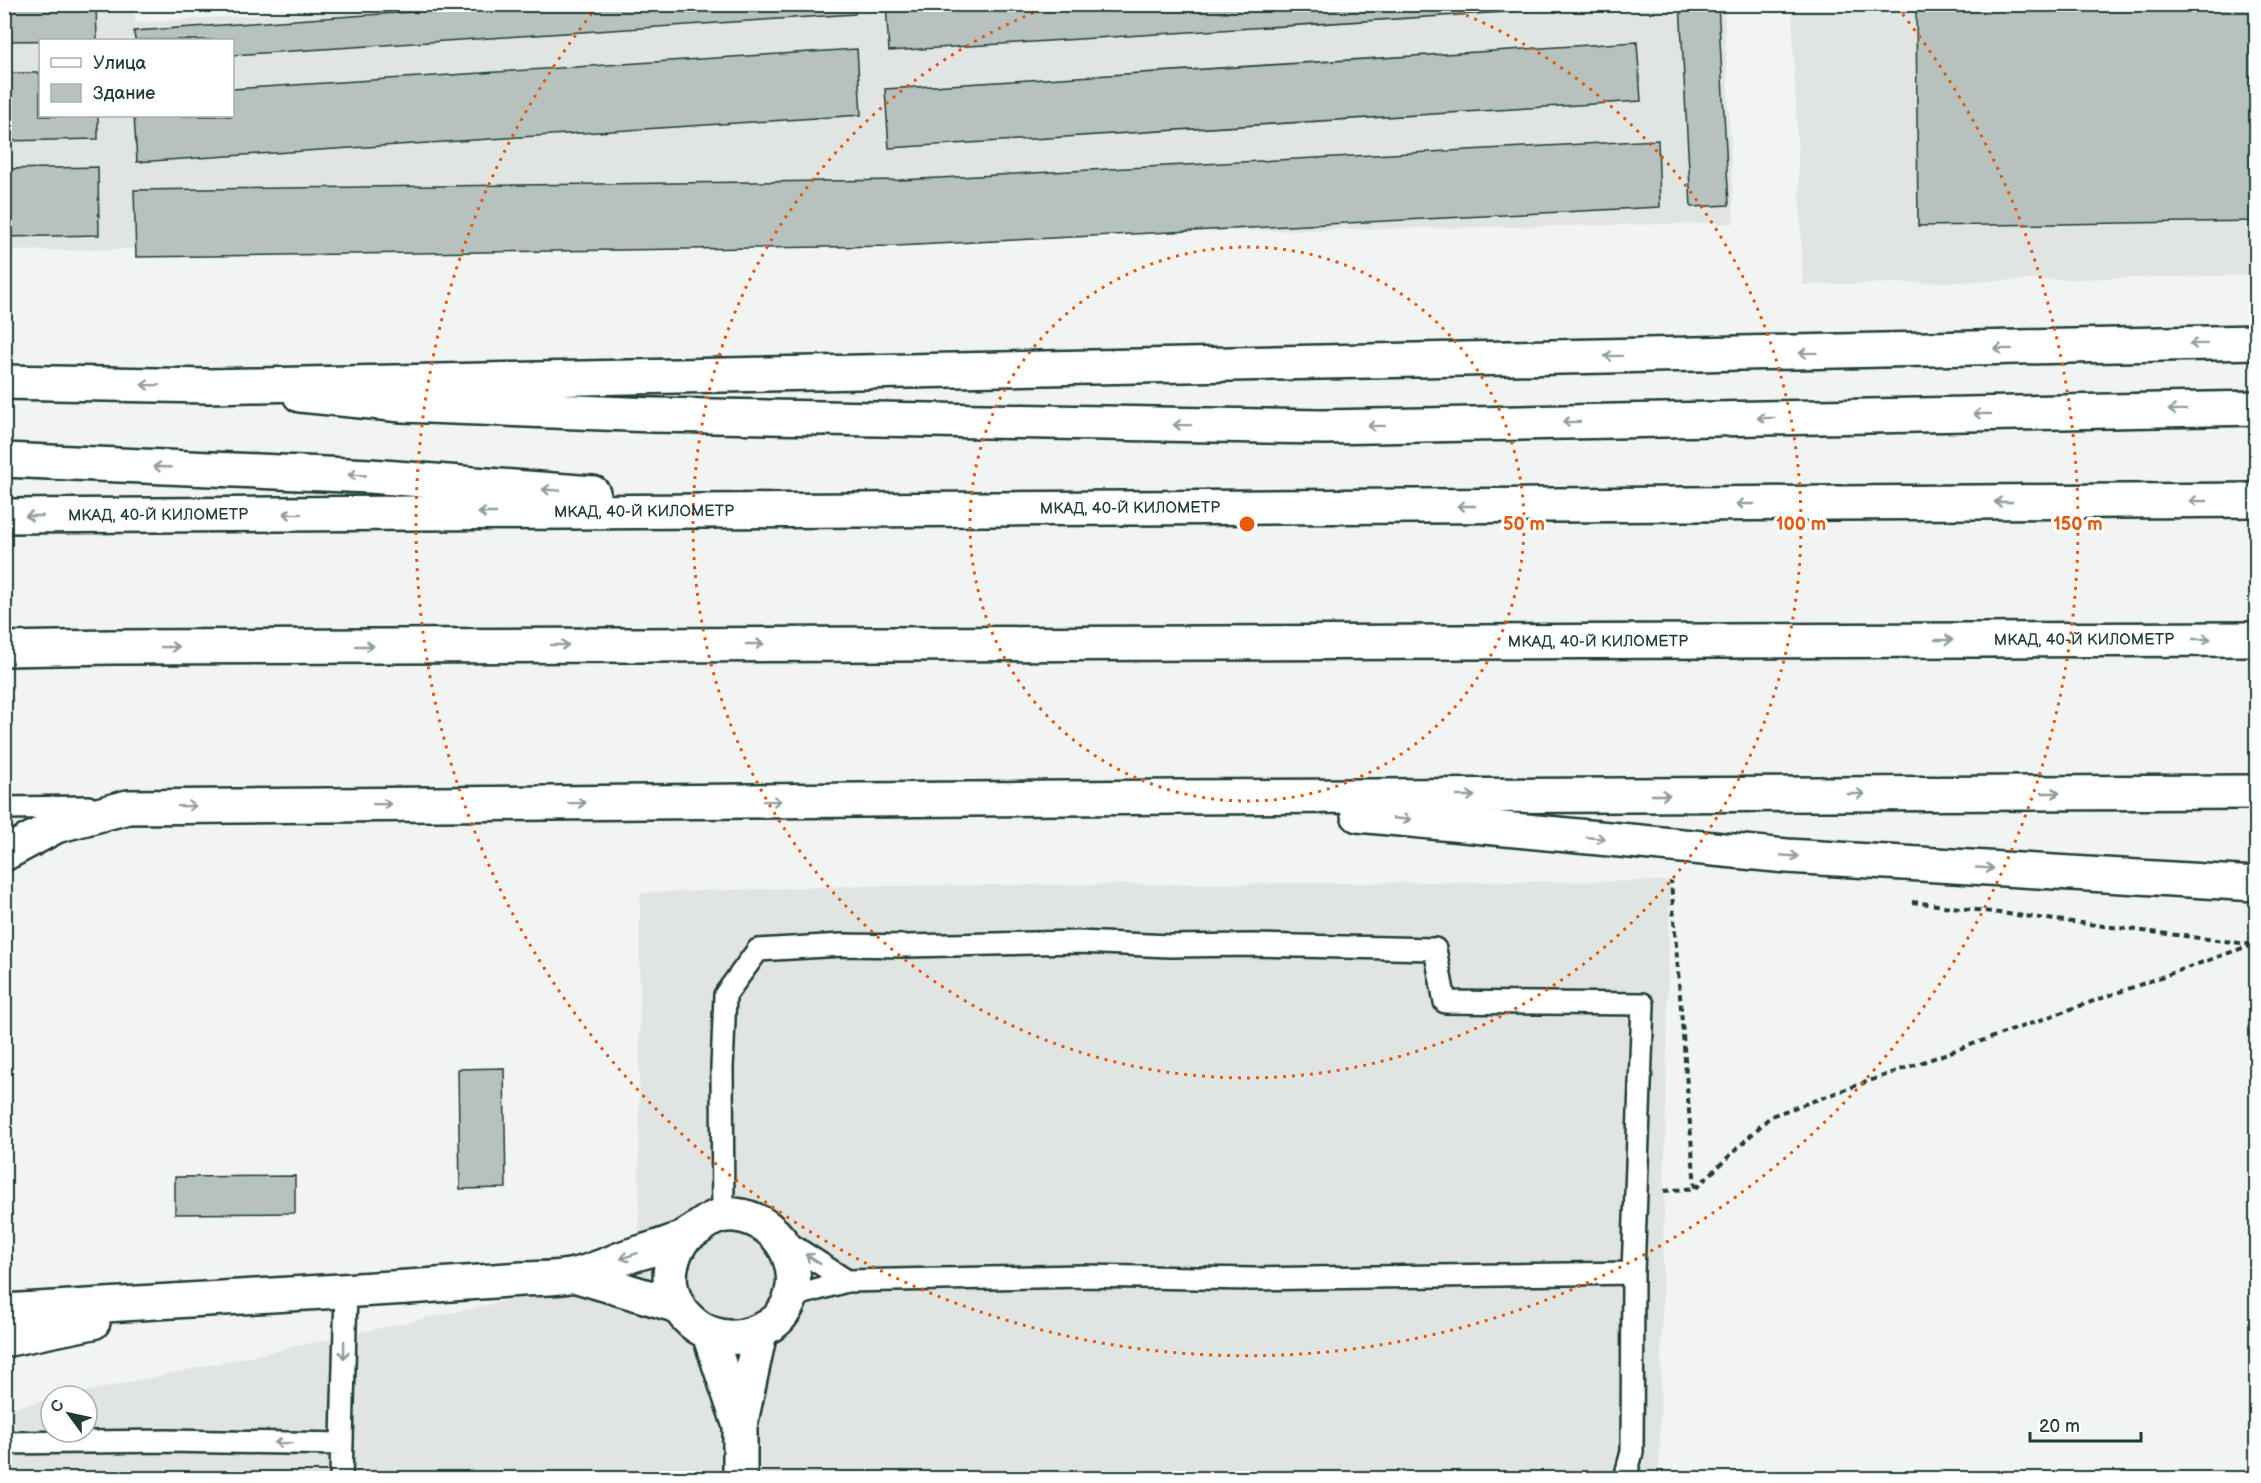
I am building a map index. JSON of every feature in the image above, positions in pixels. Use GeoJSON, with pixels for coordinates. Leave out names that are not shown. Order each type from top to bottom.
{"type":"FeatureCollection","features":[{"type":"Feature","properties":{"kind":"main road"},"geometry":{"type":"LineString","coordinates":[[4,382],[208,386],[2256,342]]}},
{"type":"Feature","properties":{"kind":"main road"},"geometry":{"type":"LineString","coordinates":[[208,386],[402,405],[665,415],[1324,427],[2256,408]]}},
{"type":"Feature","properties":{"kind":"main road"},"geometry":{"type":"LineString","coordinates":[[4,460],[370,476],[819,511]]}},
{"type":"Feature","properties":{"kind":"main road","name":"МКАД, 40-Й КИЛОМЕТР"},"geometry":{"type":"LineString","coordinates":[[4,516],[2256,500]]}},
{"type":"Feature","properties":{"kind":"main road","name":"МКАД, 40-Й КИЛОМЕТР"},"geometry":{"type":"LineString","coordinates":[[4,649],[2256,639]]}},
{"type":"Feature","properties":{"kind":"main road"},"geometry":{"type":"LineString","coordinates":[[4,665],[112,647]]}},
{"type":"Feature","properties":{"kind":"main road"},"geometry":{"type":"LineString","coordinates":[[4,854],[56,826],[128,807],[1177,797],[2256,792]]}},
{"type":"Feature","properties":{"kind":"main road"},"geometry":{"type":"LineString","coordinates":[[1177,797],[1787,856],[2256,884]]}},
{"type":"Feature","properties":{"kind":"main road"},"geometry":{"type":"LineString","coordinates":[[4,1311],[574,1275],[684,1237],[703,1222],[736,1215],[757,1220],[779,1237],[789,1252],[794,1273],[790,1297],[778,1319],[760,1332],[730,1339],[709,1334],[691,1323],[678,1306],[672,1291],[671,1269],[674,1256],[684,1237]]}},
{"type":"Feature","properties":{"kind":"main road"},"geometry":{"type":"LineString","coordinates":[[574,1275],[678,1306]]}},
{"type":"Feature","properties":{"kind":"main road"},"geometry":{"type":"LineString","coordinates":[[4,1340],[200,1300]]}},
{"type":"Feature","properties":{"kind":"main road"},"geometry":{"type":"LineString","coordinates":[[740,1479],[740,1426],[760,1332]]}},
{"type":"Feature","properties":{"kind":"main road"},"geometry":{"type":"LineString","coordinates":[[709,1334],[740,1426]]}},
{"type":"Feature","properties":{"kind":"lane"},"geometry":{"type":"LineString","coordinates":[[4,808],[128,807]]}},
{"type":"Feature","properties":{"kind":"lane"},"geometry":{"type":"LineString","coordinates":[[723,1216],[722,1068],[725,995],[758,950],[842,945],[907,946],[1078,942],[1170,946],[1253,945],[1435,949],[1445,1002],[1643,1004],[1633,1273],[1632,1452],[1625,1479]]}},
{"type":"Feature","properties":{"kind":"lane"},"geometry":{"type":"LineString","coordinates":[[779,1237],[847,1281]]}},
{"type":"Feature","properties":{"kind":"lane"},"geometry":{"type":"LineString","coordinates":[[790,1297],[847,1281],[1083,1276],[1253,1279],[1633,1273]]}},
{"type":"Feature","properties":{"kind":"lane"},"geometry":{"type":"LineString","coordinates":[[341,1479],[346,1291]]}},
{"type":"Feature","properties":{"kind":"lane"},"geometry":{"type":"LineString","coordinates":[[4,1443],[168,1441],[342,1444]]}},
{"type":"Feature","properties":{"kind":"path"},"geometry":{"type":"LineString","coordinates":[[1682,882],[1670,881],[1695,1188]]}},
{"type":"Feature","properties":{"kind":"path"},"geometry":{"type":"LineString","coordinates":[[1907,901],[2255,945]]}},
{"type":"Feature","properties":{"kind":"path"},"geometry":{"type":"LineString","coordinates":[[1636,1194],[1695,1188],[1771,1116],[2255,945]]}},
{"type":"Feature","properties":{"kind":"shaded area"},"geometry":{"type":"Polygon","coordinates":[[[425,4],[1724,5],[1734,223],[5,251],[4,5],[134,5],[135,23],[425,4]]]}},
{"type":"Feature","properties":{"kind":"shaded area"},"geometry":{"type":"Polygon","coordinates":[[[1792,5],[2256,5],[2256,275],[1803,285],[1792,5]]]}},
{"type":"Feature","properties":{"kind":"shaded area"},"geometry":{"type":"Polygon","coordinates":[[[1670,881],[1659,1478],[5,1478],[4,1410],[39,1402],[39,1444],[99,1444],[99,1389],[639,1272],[640,893],[854,886],[1670,881]]]}},
{"type":"Feature","properties":{"kind":"building"},"geometry":{"type":"Polygon","coordinates":[[[96,4],[97,39],[4,41],[4,5],[96,4]]]}},
{"type":"Feature","properties":{"kind":"building"},"geometry":{"type":"Polygon","coordinates":[[[528,4],[854,4],[855,14],[234,55],[234,39],[135,39],[134,31],[528,4]]]}},
{"type":"Feature","properties":{"kind":"building"},"geometry":{"type":"Polygon","coordinates":[[[886,4],[1633,4],[889,51],[886,4]]]}},
{"type":"Feature","properties":{"kind":"building"},"geometry":{"type":"Polygon","coordinates":[[[1680,4],[1718,4],[1729,205],[1691,207],[1680,4]]]}},
{"type":"Feature","properties":{"kind":"building"},"geometry":{"type":"Polygon","coordinates":[[[1916,4],[2256,4],[2256,221],[1918,226],[1916,4]]]}},
{"type":"Feature","properties":{"kind":"building"},"geometry":{"type":"Polygon","coordinates":[[[1637,42],[1641,101],[889,148],[885,89],[1637,42]]]}},
{"type":"Feature","properties":{"kind":"building"},"geometry":{"type":"Polygon","coordinates":[[[857,49],[861,115],[137,162],[134,117],[234,117],[234,89],[857,49]]]}},
{"type":"Feature","properties":{"kind":"building"},"geometry":{"type":"Polygon","coordinates":[[[4,73],[39,73],[39,117],[98,117],[98,139],[4,141],[4,73]]]}},
{"type":"Feature","properties":{"kind":"building"},"geometry":{"type":"Polygon","coordinates":[[[1658,140],[1660,207],[896,246],[136,257],[134,190],[900,180],[1658,140]]]}},
{"type":"Feature","properties":{"kind":"building"},"geometry":{"type":"Polygon","coordinates":[[[98,167],[99,235],[4,237],[4,169],[98,167]]]}},
{"type":"Feature","properties":{"kind":"building"},"geometry":{"type":"Polygon","coordinates":[[[504,1068],[506,1188],[460,1189],[458,1069],[504,1068]]]}},
{"type":"Feature","properties":{"kind":"building"},"geometry":{"type":"Polygon","coordinates":[[[295,1176],[295,1213],[175,1214],[175,1177],[295,1176]]]}}]}
